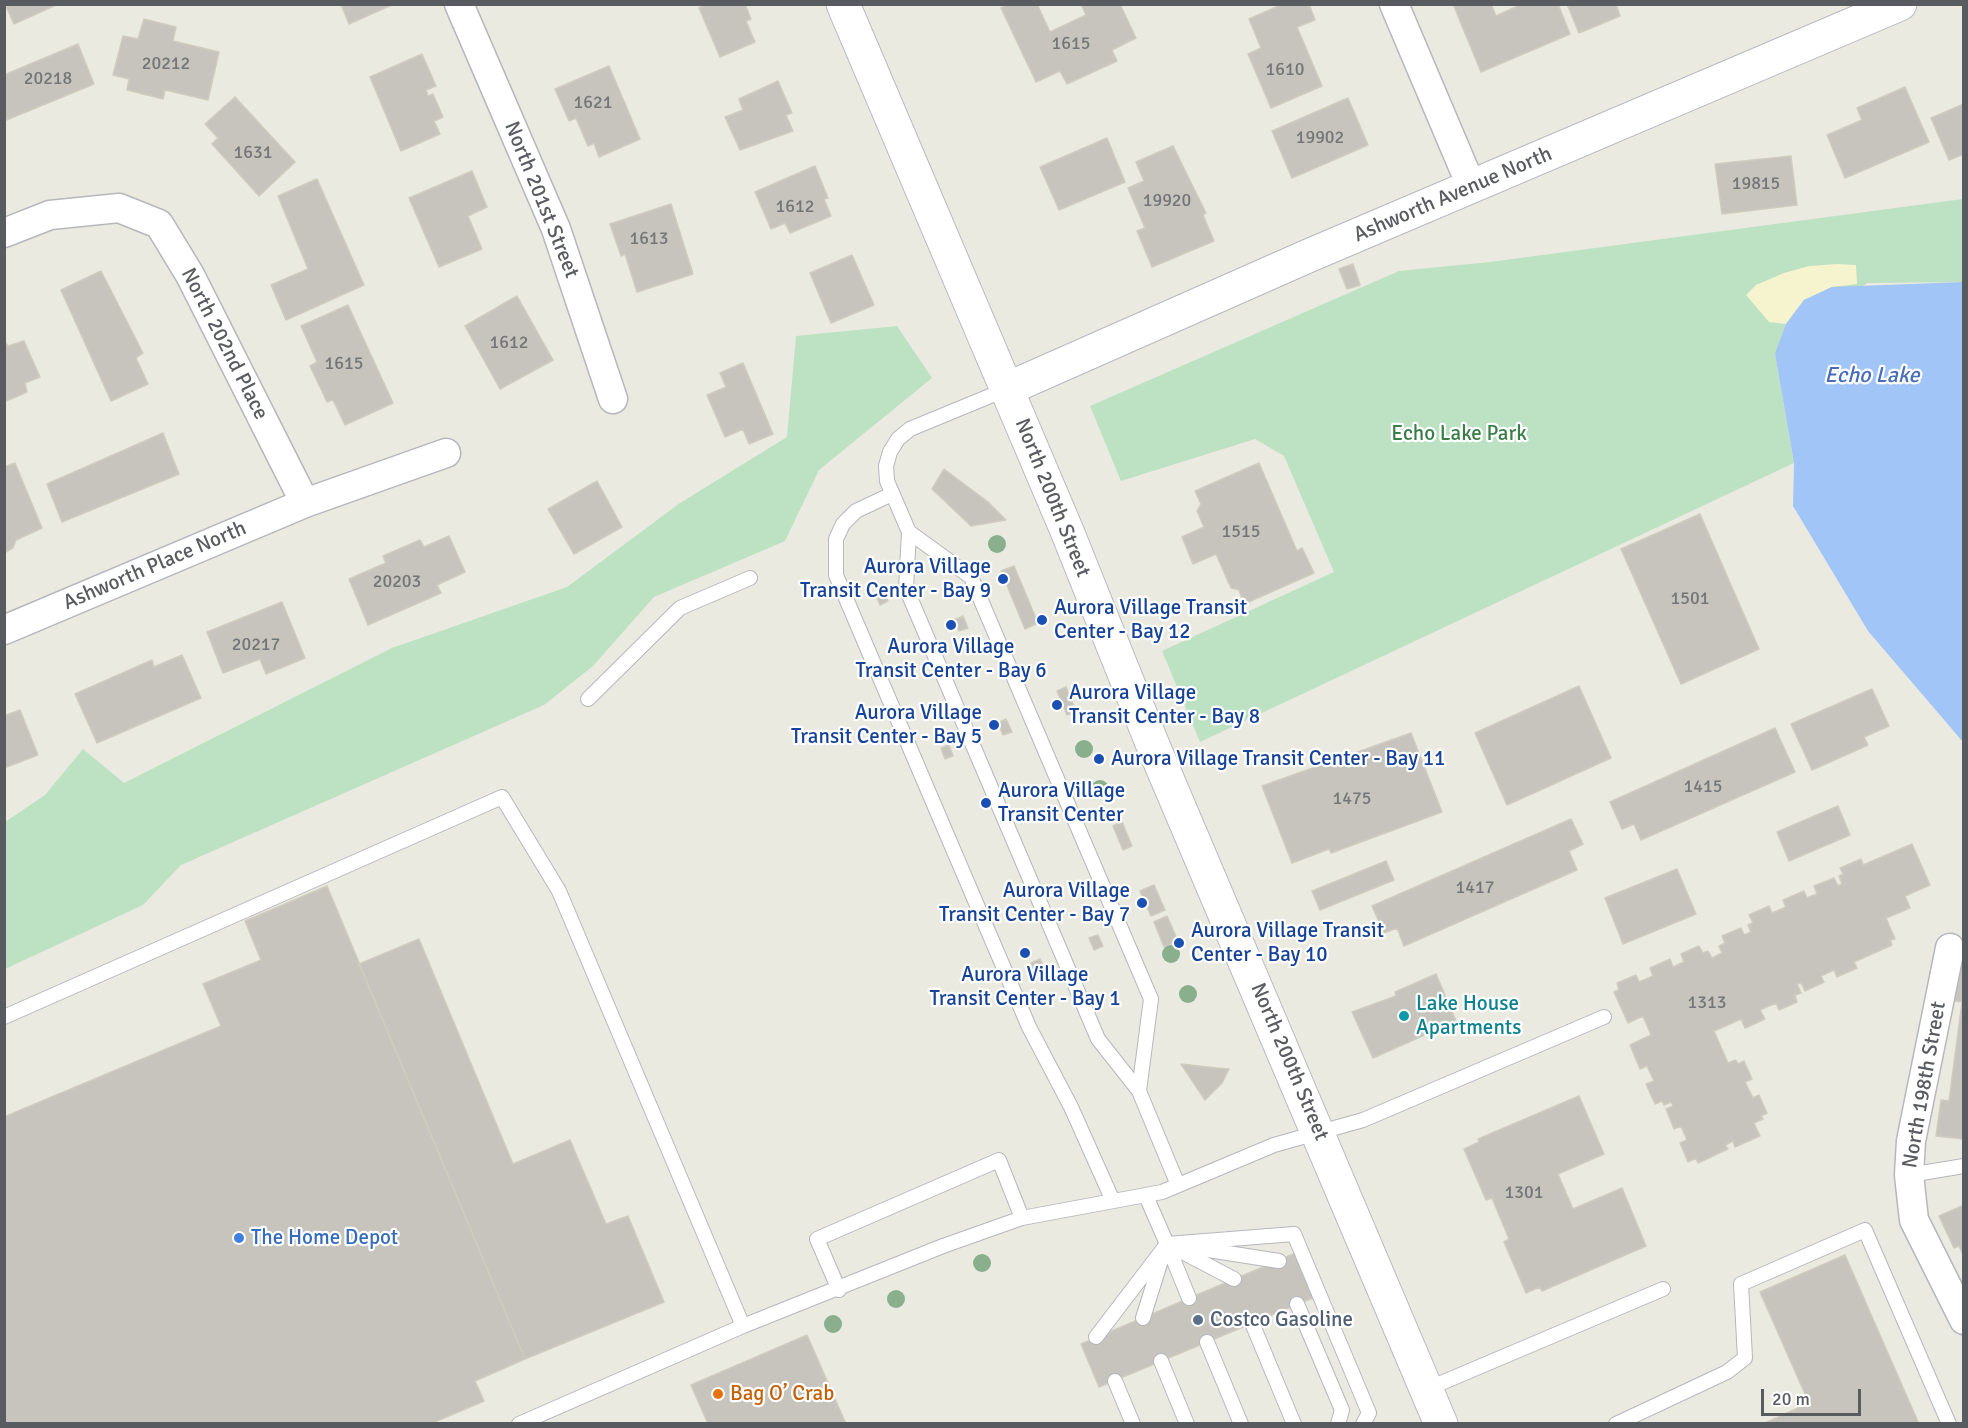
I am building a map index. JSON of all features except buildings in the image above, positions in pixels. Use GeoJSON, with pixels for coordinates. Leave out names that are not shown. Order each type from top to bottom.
{"type":"FeatureCollection","features":[{"type":"Feature","properties":{"kind":"street","name":"North 201st Street"},"geometry":{"type":"LineString","coordinates":[[459,4],[556,229],[613,399]]}},
{"type":"Feature","properties":{"kind":"street","name":"North 200th Street"},"geometry":{"type":"LineString","coordinates":[[843,4],[1441,1424]]}},
{"type":"Feature","properties":{"kind":"street"},"geometry":{"type":"LineString","coordinates":[[1394,4],[1472,188]]}},
{"type":"Feature","properties":{"kind":"street","name":"Ashworth Avenue North"},"geometry":{"type":"LineString","coordinates":[[1007,389],[1308,256],[1900,4]]}},
{"type":"Feature","properties":{"kind":"street","name":"North 202nd Place"},"geometry":{"type":"LineString","coordinates":[[4,233],[50,215],[119,208],[159,224],[190,276],[305,503]]}},
{"type":"Feature","properties":{"kind":"street","name":"Ashworth Place North"},"geometry":{"type":"LineString","coordinates":[[4,630],[305,503],[446,453]]}},
{"type":"Feature","properties":{"kind":"street","name":"North 198th Street"},"geometry":{"type":"LineString","coordinates":[[1950,948],[1911,1141],[1909,1175],[1914,1220],[1964,1320]]}},
{"type":"Feature","properties":{"kind":"lane"},"geometry":{"type":"LineString","coordinates":[[1007,389],[910,429],[898,439],[890,452],[886,466],[887,481],[909,532],[906,588],[1098,1039],[1139,1091],[1178,1185]]}},
{"type":"Feature","properties":{"kind":"lane"},"geometry":{"type":"LineString","coordinates":[[892,494],[856,511],[843,524],[836,539],[836,575],[1029,1027],[1071,1107],[1113,1201]]}},
{"type":"Feature","properties":{"kind":"lane"},"geometry":{"type":"LineString","coordinates":[[909,532],[971,577],[1151,999],[1139,1091]]}},
{"type":"Feature","properties":{"kind":"lane"},"geometry":{"type":"LineString","coordinates":[[588,699],[680,608],[750,578]]}},
{"type":"Feature","properties":{"kind":"lane"},"geometry":{"type":"LineString","coordinates":[[4,1017],[502,797],[559,891],[743,1326]]}},
{"type":"Feature","properties":{"kind":"lane"},"geometry":{"type":"LineString","coordinates":[[519,1424],[743,1326],[839,1290],[943,1246],[1022,1218],[1146,1196],[1178,1185],[1274,1145],[1363,1120],[1604,1017]]}},
{"type":"Feature","properties":{"kind":"lane"},"geometry":{"type":"LineString","coordinates":[[839,1290],[817,1239],[999,1160],[1022,1218]]}},
{"type":"Feature","properties":{"kind":"lane"},"geometry":{"type":"LineString","coordinates":[[1909,1175],[1964,1166]]}},
{"type":"Feature","properties":{"kind":"lane"},"geometry":{"type":"LineString","coordinates":[[1146,1196],[1189,1298]]}},
{"type":"Feature","properties":{"kind":"lane"},"geometry":{"type":"LineString","coordinates":[[1616,1424],[1727,1372],[1745,1358],[1741,1284],[1865,1230],[1949,1424]]}},
{"type":"Feature","properties":{"kind":"lane"},"geometry":{"type":"LineString","coordinates":[[1096,1337],[1167,1244],[1294,1234],[1369,1413],[1363,1424]]}},
{"type":"Feature","properties":{"kind":"lane"},"geometry":{"type":"LineString","coordinates":[[1167,1244],[1279,1261]]}},
{"type":"Feature","properties":{"kind":"lane"},"geometry":{"type":"LineString","coordinates":[[1167,1244],[1234,1280]]}},
{"type":"Feature","properties":{"kind":"lane"},"geometry":{"type":"LineString","coordinates":[[1143,1318],[1167,1244]]}},
{"type":"Feature","properties":{"kind":"lane"},"geometry":{"type":"LineString","coordinates":[[1427,1389],[1663,1289]]}},
{"type":"Feature","properties":{"kind":"lane"},"geometry":{"type":"LineString","coordinates":[[1298,1304],[1342,1410],[1338,1424]]}},
{"type":"Feature","properties":{"kind":"lane"},"geometry":{"type":"LineString","coordinates":[[1252,1323],[1294,1424]]}},
{"type":"Feature","properties":{"kind":"lane"},"geometry":{"type":"LineString","coordinates":[[1207,1342],[1241,1424]]}},
{"type":"Feature","properties":{"kind":"lane"},"geometry":{"type":"LineString","coordinates":[[1161,1361],[1187,1424]]}},
{"type":"Feature","properties":{"kind":"lane"},"geometry":{"type":"LineString","coordinates":[[1115,1381],[1133,1424]]}},
{"type":"Feature","properties":{"kind":"green space","name":"Echo Lake Park"},"geometry":{"type":"Polygon","coordinates":[[[1963,199],[1963,282],[1867,283],[1775,354],[1794,463],[1200,742],[1162,651],[1334,572],[1284,456],[1255,439],[1121,481],[1090,406],[1399,271],[1490,262],[1963,199]]]}},
{"type":"Feature","properties":{"kind":"green space"},"geometry":{"type":"Polygon","coordinates":[[[897,326],[932,378],[819,470],[785,541],[654,597],[593,666],[544,705],[181,865],[143,905],[5,969],[5,822],[45,795],[83,749],[124,783],[392,648],[567,587],[680,503],[787,437],[796,336],[897,326]]]}},
{"type":"Feature","properties":{"kind":"sand"},"geometry":{"type":"Polygon","coordinates":[[[1856,265],[1857,284],[1832,287],[1804,300],[1786,324],[1769,322],[1746,295],[1756,285],[1784,273],[1809,266],[1856,265]]]}},
{"type":"Feature","properties":{"kind":"water","name":"Echo Lake"},"geometry":{"type":"Polygon","coordinates":[[[1964,282],[1963,742],[1868,631],[1793,506],[1794,463],[1775,354],[1786,324],[1804,300],[1832,287],[1964,282]]]}},
{"type":"Feature","properties":{"kind":"place","name":"Aurora Village Transit Center - Bay 9"},"geometry":{"type":"Point","coordinates":[1003,579]}},
{"type":"Feature","properties":{"kind":"place","name":"Aurora Village Transit Center - Bay 12"},"geometry":{"type":"Point","coordinates":[1042,620]}},
{"type":"Feature","properties":{"kind":"place","name":"Aurora Village Transit Center - Bay 6"},"geometry":{"type":"Point","coordinates":[951,625]}},
{"type":"Feature","properties":{"kind":"place","name":"Aurora Village Transit Center - Bay 8"},"geometry":{"type":"Point","coordinates":[1057,705]}},
{"type":"Feature","properties":{"kind":"place","name":"Aurora Village Transit Center - Bay 5"},"geometry":{"type":"Point","coordinates":[994,725]}},
{"type":"Feature","properties":{"kind":"place","name":"Aurora Village Transit Center - Bay 11"},"geometry":{"type":"Point","coordinates":[1099,759]}},
{"type":"Feature","properties":{"kind":"place","name":"Aurora Village Transit Center"},"geometry":{"type":"Point","coordinates":[986,803]}},
{"type":"Feature","properties":{"kind":"place","name":"Aurora Village Transit Center - Bay 7"},"geometry":{"type":"Point","coordinates":[1142,903]}},
{"type":"Feature","properties":{"kind":"place","name":"Aurora Village Transit Center - Bay 10"},"geometry":{"type":"Point","coordinates":[1179,943]}},
{"type":"Feature","properties":{"kind":"place","name":"Aurora Village Transit Center - Bay 1"},"geometry":{"type":"Point","coordinates":[1025,953]}},
{"type":"Feature","properties":{"kind":"place","name":"Lake House Apartments"},"geometry":{"type":"Point","coordinates":[1404,1016]}},
{"type":"Feature","properties":{"kind":"place","name":"The Home Depot"},"geometry":{"type":"Point","coordinates":[239,1238]}},
{"type":"Feature","properties":{"kind":"place","name":"Costco Gasoline"},"geometry":{"type":"Point","coordinates":[1198,1320]}},
{"type":"Feature","properties":{"kind":"place","name":"Bag O’ Crab"},"geometry":{"type":"Point","coordinates":[718,1394]}}]}
